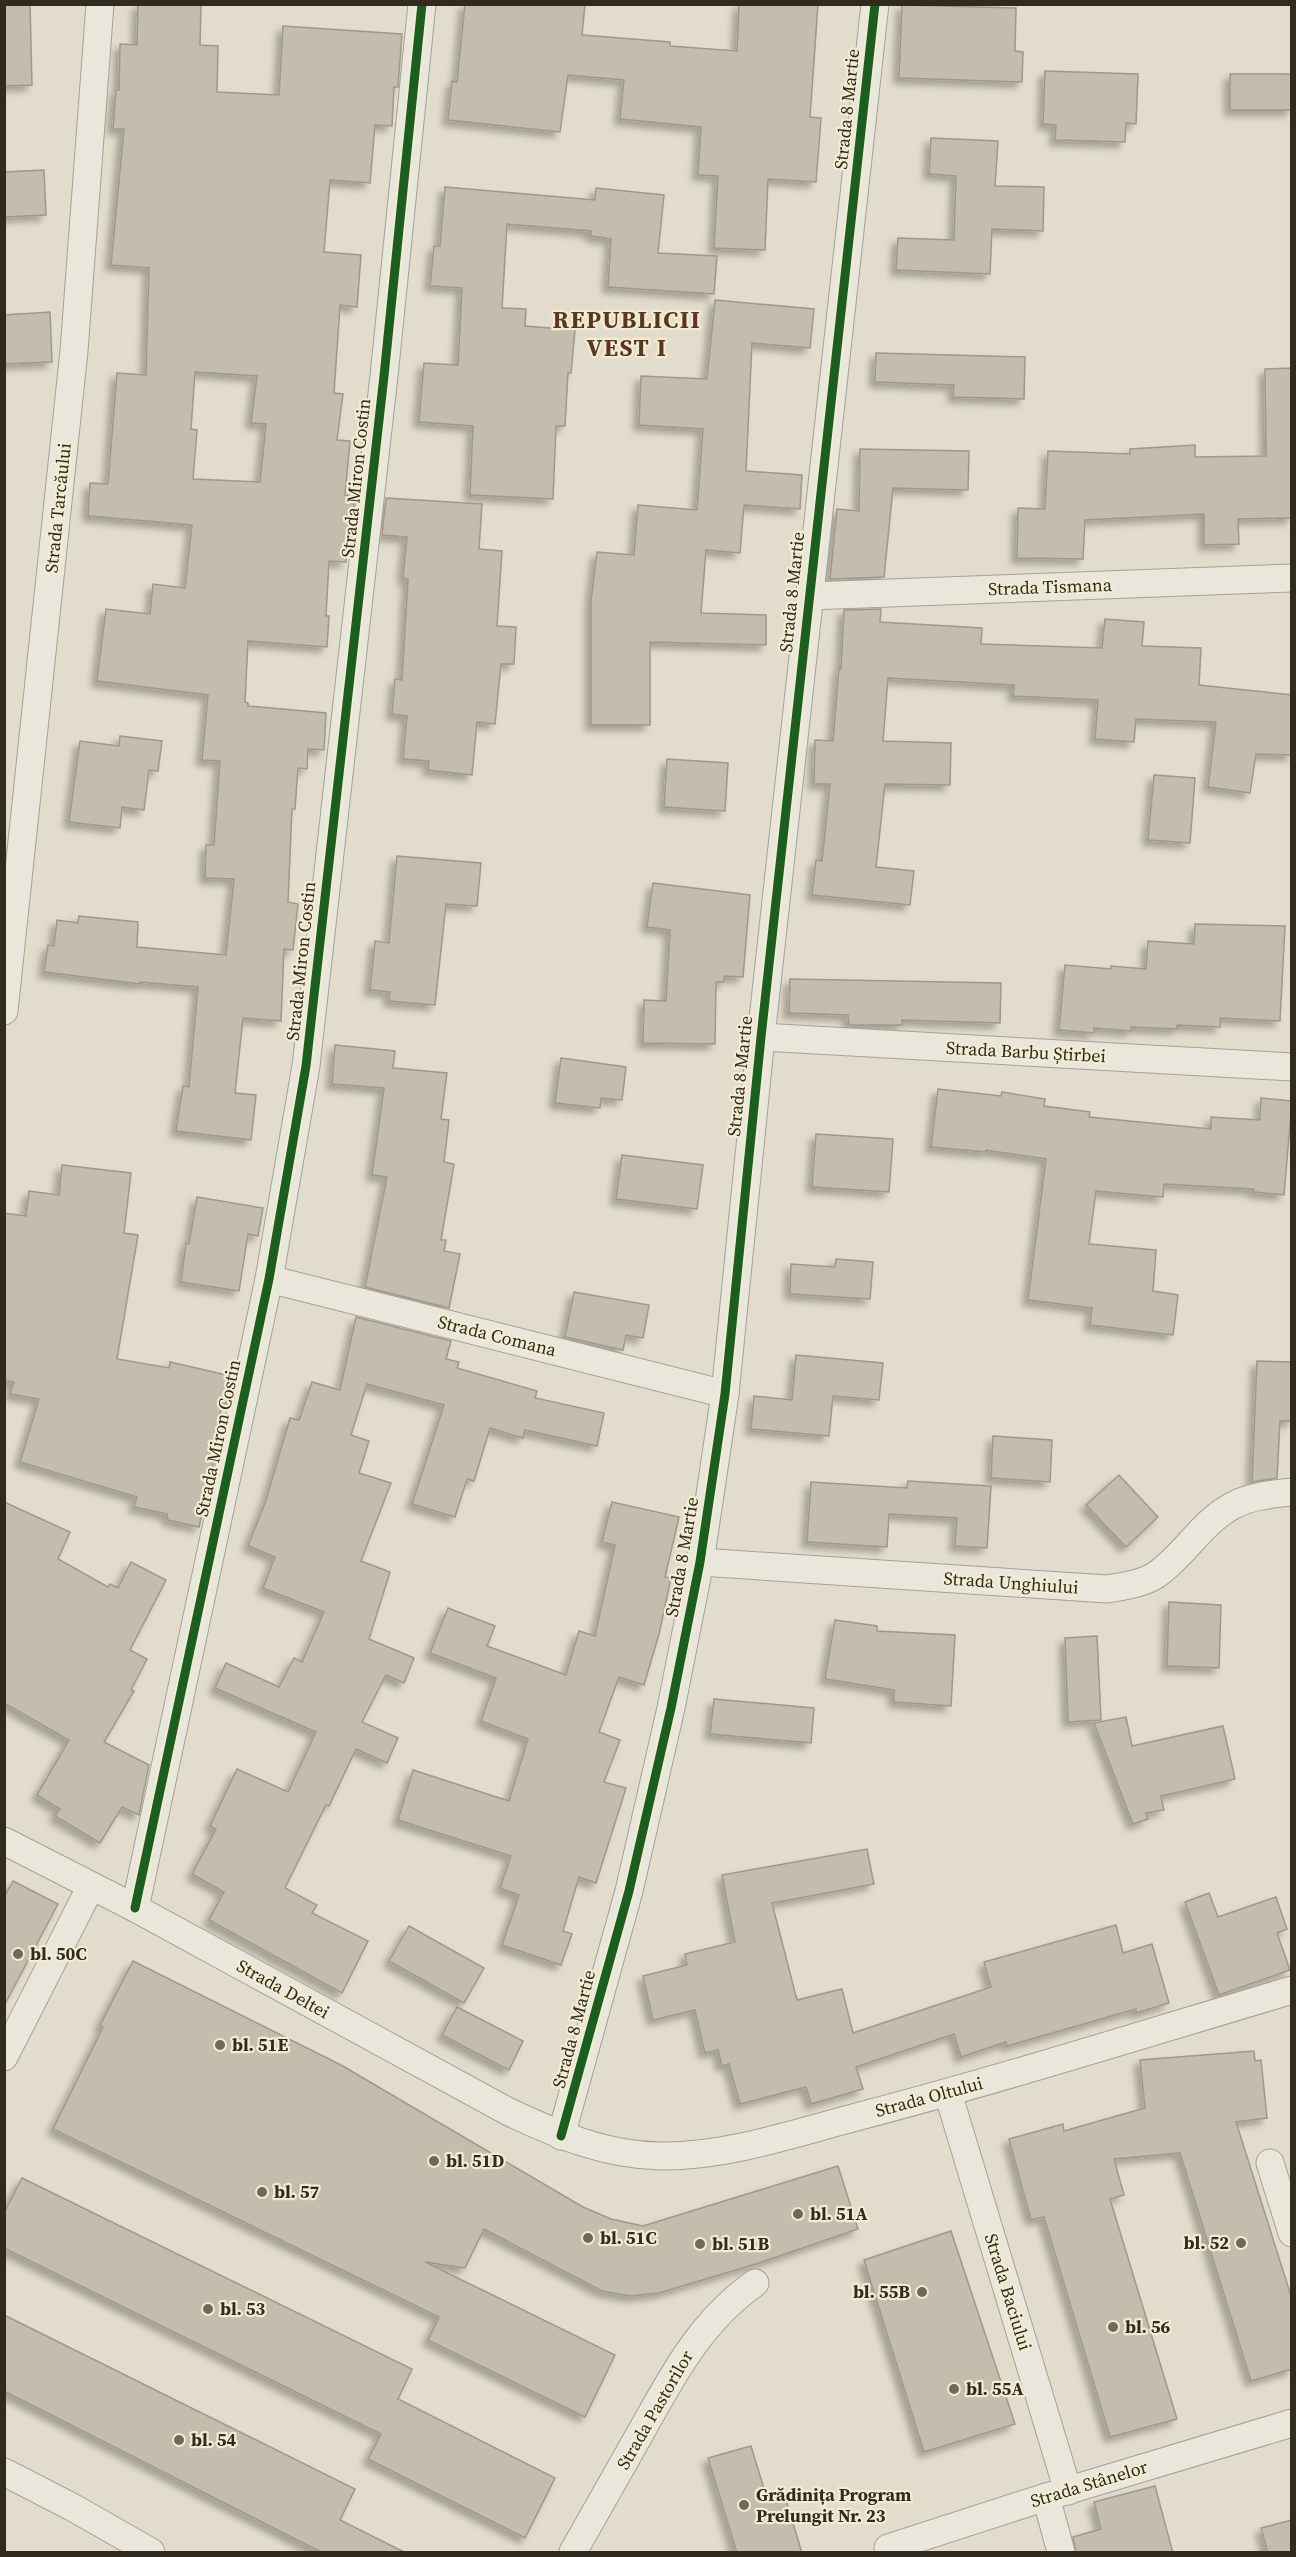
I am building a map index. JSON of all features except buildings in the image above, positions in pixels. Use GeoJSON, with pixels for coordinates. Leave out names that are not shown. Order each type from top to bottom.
{"type":"FeatureCollection","features":[{"type":"Feature","properties":{"kind":"street","name":"Strada Tarcăului"},"geometry":{"type":"LineString","coordinates":[[4,1011],[74,351],[100,4]]}},
{"type":"Feature","properties":{"kind":"street","name":"Strada Miron Costin"},"geometry":{"type":"LineString","coordinates":[[135,1908],[269,1279],[306,1066],[384,376],[422,4]]}},
{"type":"Feature","properties":{"kind":"street","name":"Strada 8 Martie"},"geometry":{"type":"LineString","coordinates":[[561,2136],[629,1891],[671,1708],[700,1562],[725,1394],[808,596],[875,4]]}},
{"type":"Feature","properties":{"kind":"street","name":"Strada Tismana"},"geometry":{"type":"LineString","coordinates":[[808,596],[1292,578]]}},
{"type":"Feature","properties":{"kind":"street","name":"Strada Barbu Știrbei"},"geometry":{"type":"LineString","coordinates":[[761,1037],[1292,1066]]}},
{"type":"Feature","properties":{"kind":"street","name":"Strada Comana"},"geometry":{"type":"LineString","coordinates":[[269,1279],[725,1394]]}},
{"type":"Feature","properties":{"kind":"street","name":"Strada Unghiului"},"geometry":{"type":"LineString","coordinates":[[700,1562],[1107,1589],[1131,1585],[1155,1575],[1205,1525],[1233,1505],[1266,1495],[1292,1492]]}},
{"type":"Feature","properties":{"kind":"street","name":"Strada Deltei"},"geometry":{"type":"LineString","coordinates":[[4,1841],[135,1908],[509,2112],[561,2136]]}},
{"type":"Feature","properties":{"kind":"street"},"geometry":{"type":"LineString","coordinates":[[4,2057],[91,1886]]}},
{"type":"Feature","properties":{"kind":"street","name":"Strada Oltului"},"geometry":{"type":"LineString","coordinates":[[561,2136],[606,2150],[660,2156],[721,2151],[948,2093],[1292,1990]]}},
{"type":"Feature","properties":{"kind":"street","name":"Strada Baciului"},"geometry":{"type":"LineString","coordinates":[[948,2093],[1057,2494],[1061,2553]]}},
{"type":"Feature","properties":{"kind":"street"},"geometry":{"type":"LineString","coordinates":[[1270,2163],[1292,2234]]}},
{"type":"Feature","properties":{"kind":"street","name":"Strada Pastorilor"},"geometry":{"type":"LineString","coordinates":[[573,2553],[679,2364],[706,2326],[738,2295],[755,2283]]}},
{"type":"Feature","properties":{"kind":"street","name":"Strada Stânelor"},"geometry":{"type":"LineString","coordinates":[[888,2548],[1292,2423]]}},
{"type":"Feature","properties":{"kind":"street"},"geometry":{"type":"LineString","coordinates":[[4,2472],[72,2507],[151,2553]]}},
{"type":"Feature","properties":{"kind":"cycle path"},"geometry":{"type":"LineString","coordinates":[[135,1908],[269,1279],[306,1066],[384,376],[422,4]]}},
{"type":"Feature","properties":{"kind":"cycle path"},"geometry":{"type":"LineString","coordinates":[[561,2136],[629,1891],[671,1708],[700,1562],[725,1394],[761,1037],[875,4]]}},
{"type":"Feature","properties":{"kind":"place","name":"bl. 50C"},"geometry":{"type":"Point","coordinates":[18,1954]}},
{"type":"Feature","properties":{"kind":"place","name":"bl. 51E"},"geometry":{"type":"Point","coordinates":[220,2045]}},
{"type":"Feature","properties":{"kind":"place","name":"bl. 51D"},"geometry":{"type":"Point","coordinates":[434,2161]}},
{"type":"Feature","properties":{"kind":"place","name":"bl. 57"},"geometry":{"type":"Point","coordinates":[262,2192]}},
{"type":"Feature","properties":{"kind":"place","name":"bl. 51A"},"geometry":{"type":"Point","coordinates":[798,2214]}},
{"type":"Feature","properties":{"kind":"place","name":"bl. 51C"},"geometry":{"type":"Point","coordinates":[588,2238]}},
{"type":"Feature","properties":{"kind":"place","name":"bl. 52"},"geometry":{"type":"Point","coordinates":[1241,2243]}},
{"type":"Feature","properties":{"kind":"place","name":"bl. 51B"},"geometry":{"type":"Point","coordinates":[700,2244]}},
{"type":"Feature","properties":{"kind":"place","name":"bl. 55B"},"geometry":{"type":"Point","coordinates":[922,2292]}},
{"type":"Feature","properties":{"kind":"place","name":"bl. 53"},"geometry":{"type":"Point","coordinates":[208,2309]}},
{"type":"Feature","properties":{"kind":"place","name":"bl. 56"},"geometry":{"type":"Point","coordinates":[1113,2327]}},
{"type":"Feature","properties":{"kind":"place","name":"bl. 55A"},"geometry":{"type":"Point","coordinates":[954,2389]}},
{"type":"Feature","properties":{"kind":"place","name":"bl. 54"},"geometry":{"type":"Point","coordinates":[179,2440]}},
{"type":"Feature","properties":{"kind":"place","name":"Grădinița Program Prelungit Nr. 23"},"geometry":{"type":"Point","coordinates":[744,2505]}},
{"type":"Feature","properties":{"kind":"district","name":"REPUBLICII VEST I"},"geometry":{"type":"Point","coordinates":[627,334]}}]}
